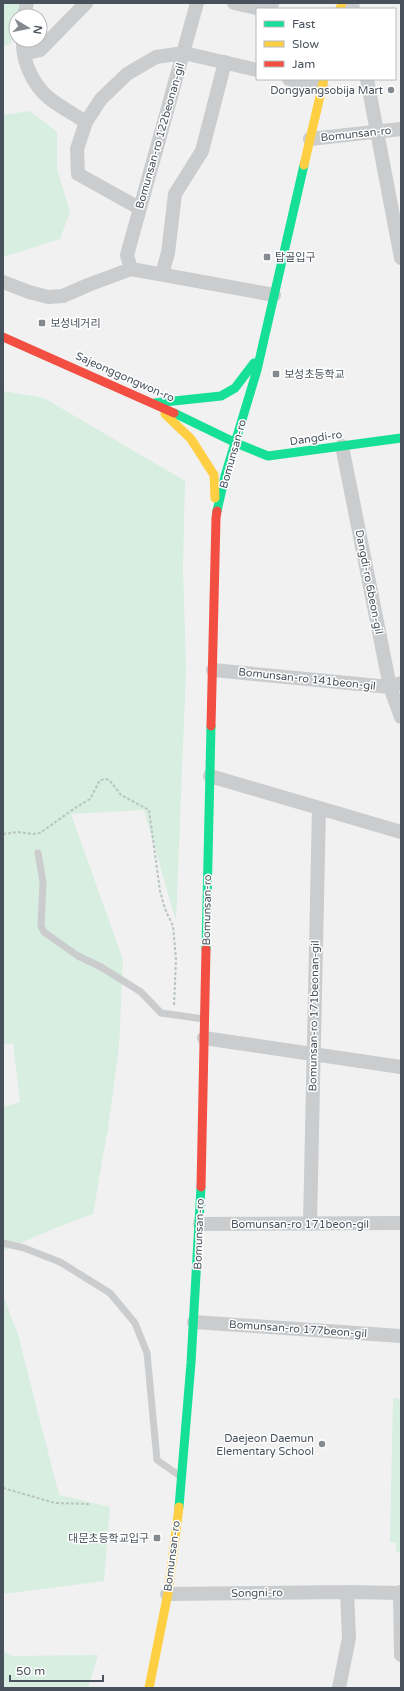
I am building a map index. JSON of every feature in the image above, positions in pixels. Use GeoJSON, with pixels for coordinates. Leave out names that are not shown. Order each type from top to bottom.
{"type":"FeatureCollection","features":[{"type":"Feature","properties":{"kind":"main road","name":"Bomunsan-ro"},"geometry":{"type":"LineString","coordinates":[[149,1688],[167,1594],[182,1478],[200,1224],[216,518],[225,476],[236,443],[260,356],[323,83]]}},
{"type":"Feature","properties":{"kind":"main road","name":"Sajeonggongwon-ro"},"geometry":{"type":"LineString","coordinates":[[3,336],[155,403],[236,443]]}},
{"type":"Feature","properties":{"kind":"main road"},"geometry":{"type":"LineString","coordinates":[[155,403],[220,396],[235,388],[260,356]]}},
{"type":"Feature","properties":{"kind":"main road"},"geometry":{"type":"LineString","coordinates":[[155,403],[191,439],[214,475],[216,518]]}},
{"type":"Feature","properties":{"kind":"main road","name":"Dangdi-ro"},"geometry":{"type":"LineString","coordinates":[[236,443],[268,456],[401,438]]}},
{"type":"Feature","properties":{"kind":"street"},"geometry":{"type":"LineString","coordinates":[[48,42],[86,3]]}},
{"type":"Feature","properties":{"kind":"street","name":"Bomunsan-ro 122beonan-gil"},"geometry":{"type":"LineString","coordinates":[[131,269],[127,254],[197,3]]}},
{"type":"Feature","properties":{"kind":"street"},"geometry":{"type":"LineString","coordinates":[[234,3],[256,8]]}},
{"type":"Feature","properties":{"kind":"street"},"geometry":{"type":"LineString","coordinates":[[23,48],[25,61],[36,84],[49,98],[86,122]]}},
{"type":"Feature","properties":{"kind":"street"},"geometry":{"type":"LineString","coordinates":[[29,48],[40,50],[42,48]]}},
{"type":"Feature","properties":{"kind":"street"},"geometry":{"type":"LineString","coordinates":[[139,208],[78,174],[76,149],[86,122],[101,99],[127,74],[156,57],[184,53],[256,70]]}},
{"type":"Feature","properties":{"kind":"street"},"geometry":{"type":"LineString","coordinates":[[162,274],[168,253],[175,194],[202,151],[225,62]]}},
{"type":"Feature","properties":{"kind":"street"},"geometry":{"type":"LineString","coordinates":[[298,80],[323,83]]}},
{"type":"Feature","properties":{"kind":"street"},"geometry":{"type":"LineString","coordinates":[[367,80],[401,258]]}},
{"type":"Feature","properties":{"kind":"street","name":"Bomunsan-ro"},"geometry":{"type":"LineString","coordinates":[[310,139],[401,129]]}},
{"type":"Feature","properties":{"kind":"street"},"geometry":{"type":"LineString","coordinates":[[3,282],[29,292],[48,297],[63,296],[131,269],[274,295]]}},
{"type":"Feature","properties":{"kind":"street","name":"Dangdi-ro 6beon-gil"},"geometry":{"type":"LineString","coordinates":[[342,446],[396,685],[401,717]]}},
{"type":"Feature","properties":{"kind":"street","name":"Bomunsan-ro 141beon-gil"},"geometry":{"type":"LineString","coordinates":[[213,670],[396,685]]}},
{"type":"Feature","properties":{"kind":"street"},"geometry":{"type":"LineString","coordinates":[[210,776],[401,832]]}},
{"type":"Feature","properties":{"kind":"street","name":"Bomunsan-ro 171beonan-gil"},"geometry":{"type":"LineString","coordinates":[[310,1224],[319,808]]}},
{"type":"Feature","properties":{"kind":"street"},"geometry":{"type":"LineString","coordinates":[[204,1038],[401,1067]]}},
{"type":"Feature","properties":{"kind":"street","name":"Bomunsan-ro 171beon-gil"},"geometry":{"type":"LineString","coordinates":[[200,1224],[401,1223]]}},
{"type":"Feature","properties":{"kind":"street","name":"Bomunsan-ro 177beon-gil"},"geometry":{"type":"LineString","coordinates":[[194,1322],[401,1336]]}},
{"type":"Feature","properties":{"kind":"street"},"geometry":{"type":"LineString","coordinates":[[338,1688],[350,1638],[347,1592]]}},
{"type":"Feature","properties":{"kind":"street"},"geometry":{"type":"LineString","coordinates":[[401,1592],[401,1655]]}},
{"type":"Feature","properties":{"kind":"street","name":"Songni-ro"},"geometry":{"type":"LineString","coordinates":[[167,1594],[401,1592]]}},
{"type":"Feature","properties":{"kind":"lane"},"geometry":{"type":"LineString","coordinates":[[38,853],[43,882],[41,926],[44,932],[78,956],[141,992],[161,1013],[204,1019]]}},
{"type":"Feature","properties":{"kind":"lane"},"geometry":{"type":"LineString","coordinates":[[3,1243],[24,1248],[60,1262],[110,1293],[135,1323],[147,1353],[157,1460],[182,1478]]}},
{"type":"Feature","properties":{"kind":"path"},"geometry":{"type":"LineString","coordinates":[[3,834],[18,832],[33,834],[40,833],[90,799],[100,780],[106,779],[111,782],[122,796],[149,810],[160,891],[165,909],[173,926],[176,959],[174,1015]]}},
{"type":"Feature","properties":{"kind":"path"},"geometry":{"type":"LineString","coordinates":[[3,1488],[55,1503],[89,1504]]}},
{"type":"Feature","properties":{"kind":"green space"},"geometry":{"type":"Polygon","coordinates":[[[3,3],[24,3],[22,8],[8,8],[8,44],[3,47],[3,3]]]}},
{"type":"Feature","properties":{"kind":"green space"},"geometry":{"type":"Polygon","coordinates":[[[30,111],[57,132],[57,169],[70,212],[60,239],[3,257],[3,115],[30,111]]]}},
{"type":"Feature","properties":{"kind":"green space"},"geometry":{"type":"Polygon","coordinates":[[[3,391],[44,398],[185,481],[183,568],[186,670],[176,921],[144,810],[71,814],[123,960],[119,1047],[108,1128],[93,1214],[55,1228],[3,1251],[3,1107],[20,1102],[13,1043],[3,1045],[3,391]]]}},
{"type":"Feature","properties":{"kind":"green space"},"geometry":{"type":"Polygon","coordinates":[[[3,1295],[18,1335],[59,1495],[110,1507],[104,1581],[3,1594],[3,1295]]]}},
{"type":"Feature","properties":{"kind":"green space"},"geometry":{"type":"Polygon","coordinates":[[[393,1398],[401,1399],[401,1552],[396,1551],[396,1543],[390,1542],[393,1398]]]}},
{"type":"Feature","properties":{"kind":"green space"},"geometry":{"type":"Polygon","coordinates":[[[3,1651],[12,1656],[98,1655],[88,1688],[3,1688],[3,1651]]]}},
{"type":"Feature","properties":{"kind":"traffic: fast"},"geometry":{"type":"LineString","coordinates":[[217,511],[225,476],[257,370],[304,165]]}},
{"type":"Feature","properties":{"kind":"traffic: fast"},"geometry":{"type":"LineString","coordinates":[[155,403],[221,396],[235,388],[254,363]]}},
{"type":"Feature","properties":{"kind":"traffic: fast"},"geometry":{"type":"LineString","coordinates":[[174,413],[236,443],[268,456],[401,438]]}},
{"type":"Feature","properties":{"kind":"traffic: fast"},"geometry":{"type":"LineString","coordinates":[[206,949],[211,726]]}},
{"type":"Feature","properties":{"kind":"traffic: fast"},"geometry":{"type":"LineString","coordinates":[[179,1507],[191,1363],[201,1187]]}},
{"type":"Feature","properties":{"kind":"traffic: slow"},"geometry":{"type":"LineString","coordinates":[[340,8],[342,3]]}},
{"type":"Feature","properties":{"kind":"traffic: slow"},"geometry":{"type":"LineString","coordinates":[[304,165],[324,80]]}},
{"type":"Feature","properties":{"kind":"traffic: slow"},"geometry":{"type":"LineString","coordinates":[[165,414],[191,439],[214,475],[215,498]]}},
{"type":"Feature","properties":{"kind":"traffic: slow"},"geometry":{"type":"LineString","coordinates":[[149,1688],[168,1593],[179,1507]]}},
{"type":"Feature","properties":{"kind":"traffic: jam"},"geometry":{"type":"LineString","coordinates":[[3,337],[174,413]]}},
{"type":"Feature","properties":{"kind":"traffic: jam"},"geometry":{"type":"LineString","coordinates":[[211,726],[217,511]]}},
{"type":"Feature","properties":{"kind":"traffic: jam"},"geometry":{"type":"LineString","coordinates":[[201,1187],[206,949]]}},
{"type":"Feature","properties":{"kind":"place","name":"Dongyangsobija Mart"},"geometry":{"type":"Point","coordinates":[391,90]}},
{"type":"Feature","properties":{"kind":"place","name":"탑골입구"},"geometry":{"type":"Point","coordinates":[267,257]}},
{"type":"Feature","properties":{"kind":"place","name":"보성네거리"},"geometry":{"type":"Point","coordinates":[42,323]}},
{"type":"Feature","properties":{"kind":"place","name":"보성초등학교"},"geometry":{"type":"Point","coordinates":[276,374]}},
{"type":"Feature","properties":{"kind":"place","name":"Daejeon Daemun Elementary School"},"geometry":{"type":"Point","coordinates":[322,1444]}},
{"type":"Feature","properties":{"kind":"place","name":"대문초등학교입구"},"geometry":{"type":"Point","coordinates":[157,1538]}}]}
